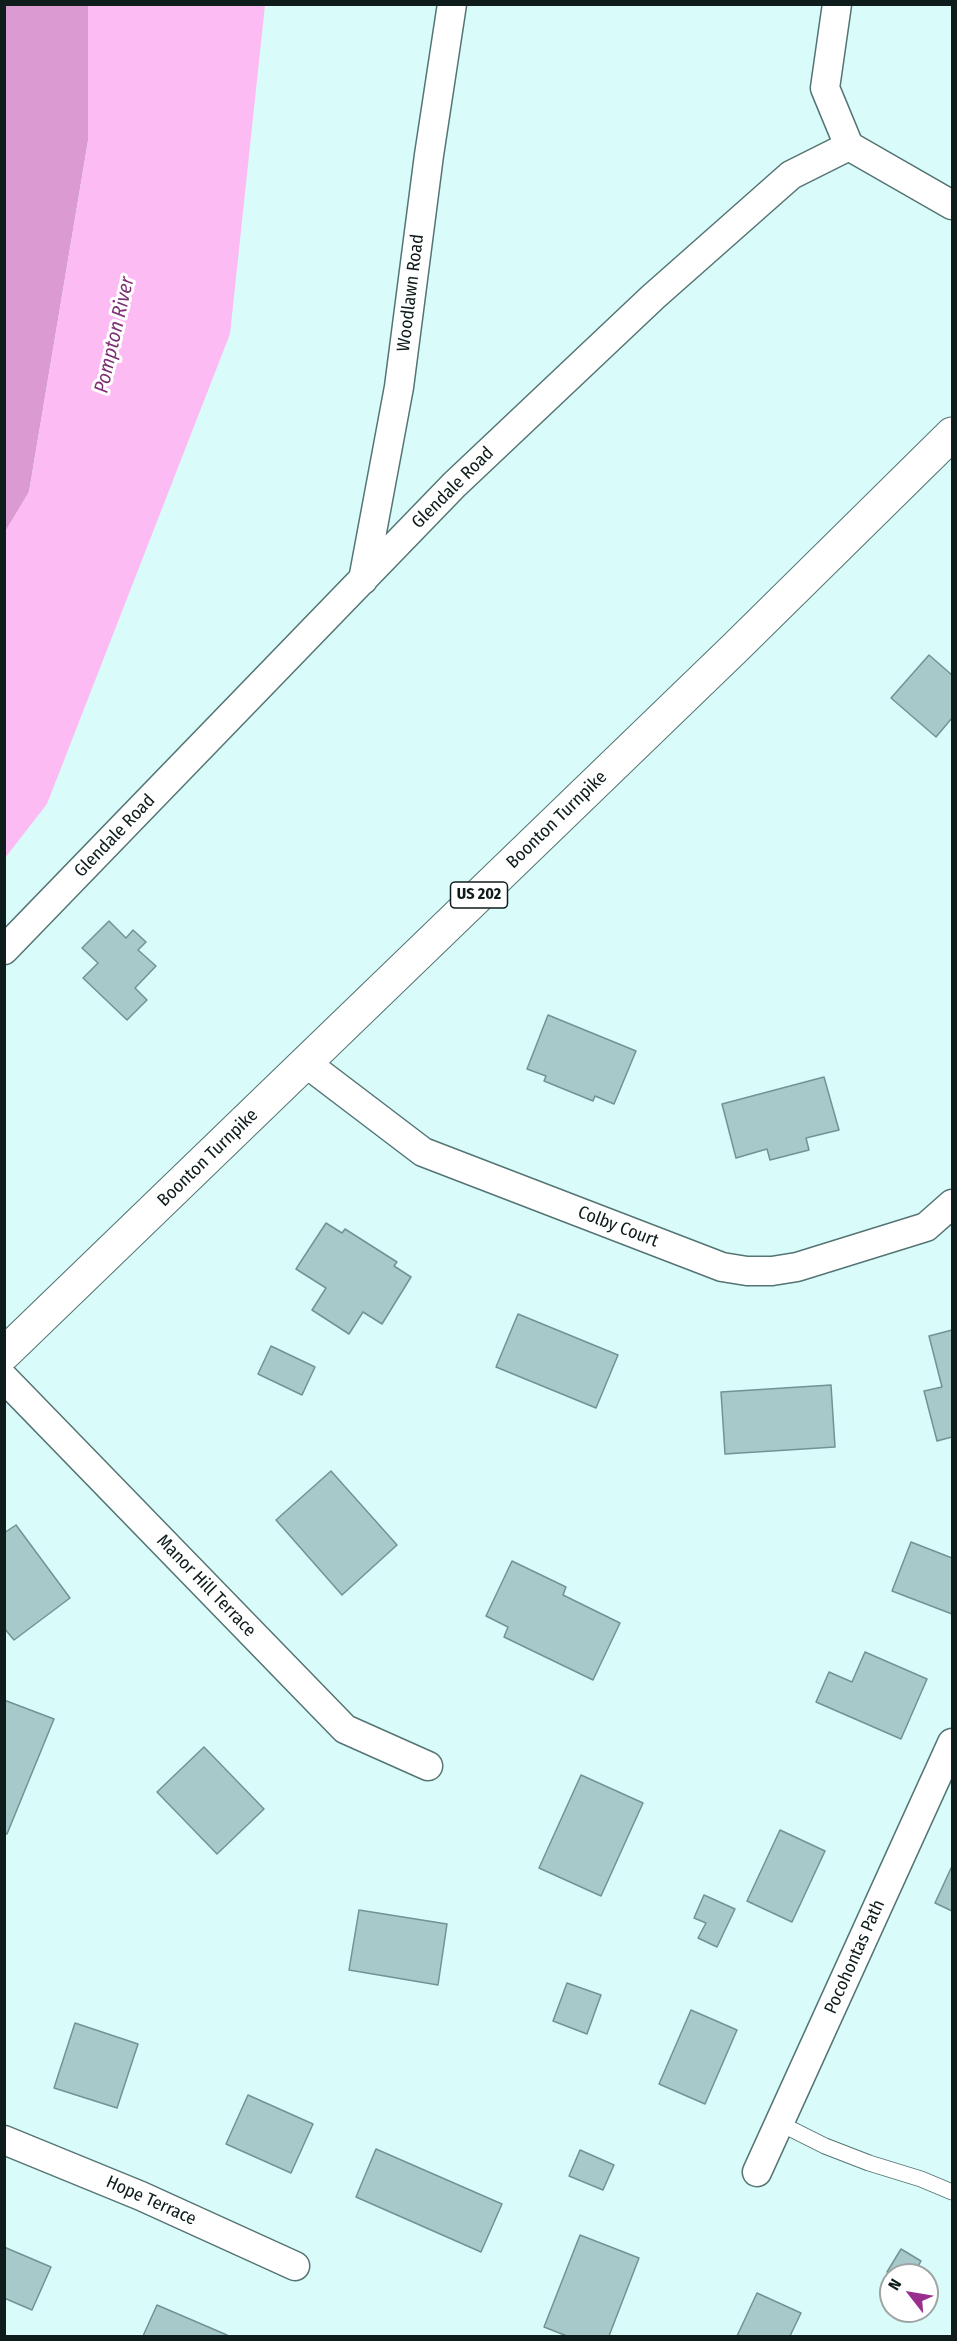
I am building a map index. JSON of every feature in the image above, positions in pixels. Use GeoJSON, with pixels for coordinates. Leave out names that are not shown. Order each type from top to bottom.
{"type":"FeatureCollection","features":[{"type":"Feature","properties":{"kind":"main road","name":"Boonton Turnpike"},"geometry":{"type":"LineString","coordinates":[[4,1354],[952,434]]}},
{"type":"Feature","properties":{"kind":"street","name":"Woodlawn Road"},"geometry":{"type":"LineString","coordinates":[[363,580],[399,387],[429,155],[452,4]]}},
{"type":"Feature","properties":{"kind":"street"},"geometry":{"type":"LineString","coordinates":[[837,4],[825,88],[849,146],[952,205]]}},
{"type":"Feature","properties":{"kind":"street","name":"Glendale Road"},"geometry":{"type":"LineString","coordinates":[[4,950],[454,485],[653,297],[791,175],[849,146]]}},
{"type":"Feature","properties":{"kind":"street","name":"Colby Court"},"geometry":{"type":"LineString","coordinates":[[306,1063],[423,1152],[722,1267],[747,1271],[772,1271],[797,1267],[926,1227],[952,1204]]}},
{"type":"Feature","properties":{"kind":"street","name":"Manor Hill Terrace"},"geometry":{"type":"LineString","coordinates":[[4,1378],[345,1729],[428,1766]]}},
{"type":"Feature","properties":{"kind":"street","name":"Pocohontas Path"},"geometry":{"type":"LineString","coordinates":[[757,2172],[952,1743]]}},
{"type":"Feature","properties":{"kind":"street","name":"Hope Terrace"},"geometry":{"type":"LineString","coordinates":[[4,2140],[141,2196],[295,2266]]}},
{"type":"Feature","properties":{"kind":"lane"},"geometry":{"type":"LineString","coordinates":[[779,2123],[825,2146],[952,2192]]}},
{"type":"Feature","properties":{"kind":"shaded area"},"geometry":{"type":"Polygon","coordinates":[[[5,5],[88,5],[88,141],[29,492],[5,532],[5,5]]]}},
{"type":"Feature","properties":{"kind":"water","name":"Pompton River"},"geometry":{"type":"Polygon","coordinates":[[[88,5],[265,5],[230,334],[47,804],[5,858],[5,532],[29,492],[88,141],[88,5]]]}},
{"type":"Feature","properties":{"kind":"building"},"geometry":{"type":"Polygon","coordinates":[[[929,655],[952,675],[952,718],[936,737],[891,698],[929,655]]]}},
{"type":"Feature","properties":{"kind":"building"},"geometry":{"type":"Polygon","coordinates":[[[109,921],[126,938],[133,930],[146,942],[138,950],[156,966],[135,988],[147,1000],[127,1020],[83,978],[98,963],[82,948],[109,921]]]}},
{"type":"Feature","properties":{"kind":"building"},"geometry":{"type":"Polygon","coordinates":[[[548,1015],[636,1051],[614,1104],[595,1096],[593,1101],[544,1081],[546,1076],[527,1069],[548,1015]]]}},
{"type":"Feature","properties":{"kind":"building"},"geometry":{"type":"Polygon","coordinates":[[[824,1077],[839,1130],[806,1138],[809,1150],[770,1160],[767,1149],[736,1158],[722,1104],[824,1077]]]}},
{"type":"Feature","properties":{"kind":"building"},"geometry":{"type":"Polygon","coordinates":[[[326,1223],[342,1233],[345,1229],[397,1262],[394,1266],[411,1277],[382,1324],[363,1312],[349,1334],[312,1310],[326,1288],[296,1269],[326,1223]]]}},
{"type":"Feature","properties":{"kind":"building"},"geometry":{"type":"Polygon","coordinates":[[[518,1314],[618,1355],[596,1408],[496,1367],[518,1314]]]}},
{"type":"Feature","properties":{"kind":"building"},"geometry":{"type":"Polygon","coordinates":[[[952,1330],[952,1437],[937,1441],[924,1391],[942,1387],[929,1336],[952,1330]]]}},
{"type":"Feature","properties":{"kind":"building"},"geometry":{"type":"Polygon","coordinates":[[[271,1346],[315,1367],[302,1395],[258,1374],[271,1346]]]}},
{"type":"Feature","properties":{"kind":"building"},"geometry":{"type":"Polygon","coordinates":[[[831,1385],[835,1447],[725,1454],[721,1392],[831,1385]]]}},
{"type":"Feature","properties":{"kind":"building"},"geometry":{"type":"Polygon","coordinates":[[[331,1471],[397,1545],[342,1595],[276,1520],[331,1471]]]}},
{"type":"Feature","properties":{"kind":"building"},"geometry":{"type":"Polygon","coordinates":[[[16,1525],[70,1598],[14,1640],[4,1628],[4,1533],[16,1525]]]}},
{"type":"Feature","properties":{"kind":"building"},"geometry":{"type":"Polygon","coordinates":[[[911,1542],[952,1558],[952,1614],[892,1591],[911,1542]]]}},
{"type":"Feature","properties":{"kind":"building"},"geometry":{"type":"Polygon","coordinates":[[[512,1561],[566,1587],[563,1595],[620,1623],[593,1680],[504,1637],[508,1627],[486,1616],[512,1561]]]}},
{"type":"Feature","properties":{"kind":"building"},"geometry":{"type":"Polygon","coordinates":[[[865,1652],[927,1679],[901,1739],[816,1702],[829,1672],[852,1682],[865,1652]]]}},
{"type":"Feature","properties":{"kind":"building"},"geometry":{"type":"Polygon","coordinates":[[[4,1700],[54,1719],[7,1834],[4,1833],[4,1700]]]}},
{"type":"Feature","properties":{"kind":"building"},"geometry":{"type":"Polygon","coordinates":[[[204,1747],[264,1809],[217,1854],[157,1792],[204,1747]]]}},
{"type":"Feature","properties":{"kind":"building"},"geometry":{"type":"Polygon","coordinates":[[[581,1775],[643,1803],[601,1896],[539,1868],[581,1775]]]}},
{"type":"Feature","properties":{"kind":"building"},"geometry":{"type":"Polygon","coordinates":[[[780,1830],[825,1851],[792,1922],[747,1901],[780,1830]]]}},
{"type":"Feature","properties":{"kind":"building"},"geometry":{"type":"Polygon","coordinates":[[[952,1866],[952,1911],[935,1903],[952,1866]]]}},
{"type":"Feature","properties":{"kind":"building"},"geometry":{"type":"Polygon","coordinates":[[[704,1895],[735,1909],[717,1947],[698,1938],[706,1923],[694,1918],[704,1895]]]}},
{"type":"Feature","properties":{"kind":"building"},"geometry":{"type":"Polygon","coordinates":[[[359,1910],[447,1924],[438,1985],[349,1970],[359,1910]]]}},
{"type":"Feature","properties":{"kind":"building"},"geometry":{"type":"Polygon","coordinates":[[[567,1983],[601,1995],[587,2034],[553,2021],[567,1983]]]}},
{"type":"Feature","properties":{"kind":"building"},"geometry":{"type":"Polygon","coordinates":[[[691,2010],[737,2030],[705,2104],[659,2084],[691,2010]]]}},
{"type":"Feature","properties":{"kind":"building"},"geometry":{"type":"Polygon","coordinates":[[[75,2023],[138,2044],[117,2108],[54,2088],[75,2023]]]}},
{"type":"Feature","properties":{"kind":"building"},"geometry":{"type":"Polygon","coordinates":[[[248,2095],[313,2124],[291,2173],[226,2144],[248,2095]]]}},
{"type":"Feature","properties":{"kind":"building"},"geometry":{"type":"Polygon","coordinates":[[[376,2149],[502,2204],[481,2252],[356,2197],[376,2149]]]}},
{"type":"Feature","properties":{"kind":"building"},"geometry":{"type":"Polygon","coordinates":[[[580,2150],[614,2165],[603,2190],[569,2176],[580,2150]]]}},
{"type":"Feature","properties":{"kind":"building"},"geometry":{"type":"Polygon","coordinates":[[[580,2235],[639,2258],[609,2336],[567,2336],[544,2327],[580,2235]]]}},
{"type":"Feature","properties":{"kind":"building"},"geometry":{"type":"Polygon","coordinates":[[[4,2247],[51,2267],[32,2310],[4,2298],[4,2247]]]}},
{"type":"Feature","properties":{"kind":"building"},"geometry":{"type":"Polygon","coordinates":[[[901,2249],[921,2261],[920,2263],[892,2263],[901,2249]]]}},
{"type":"Feature","properties":{"kind":"building"},"geometry":{"type":"Polygon","coordinates":[[[757,2293],[801,2313],[790,2336],[737,2336],[757,2293]]]}},
{"type":"Feature","properties":{"kind":"building"},"geometry":{"type":"Polygon","coordinates":[[[157,2305],[227,2335],[227,2336],[143,2336],[157,2305]]]}}]}
